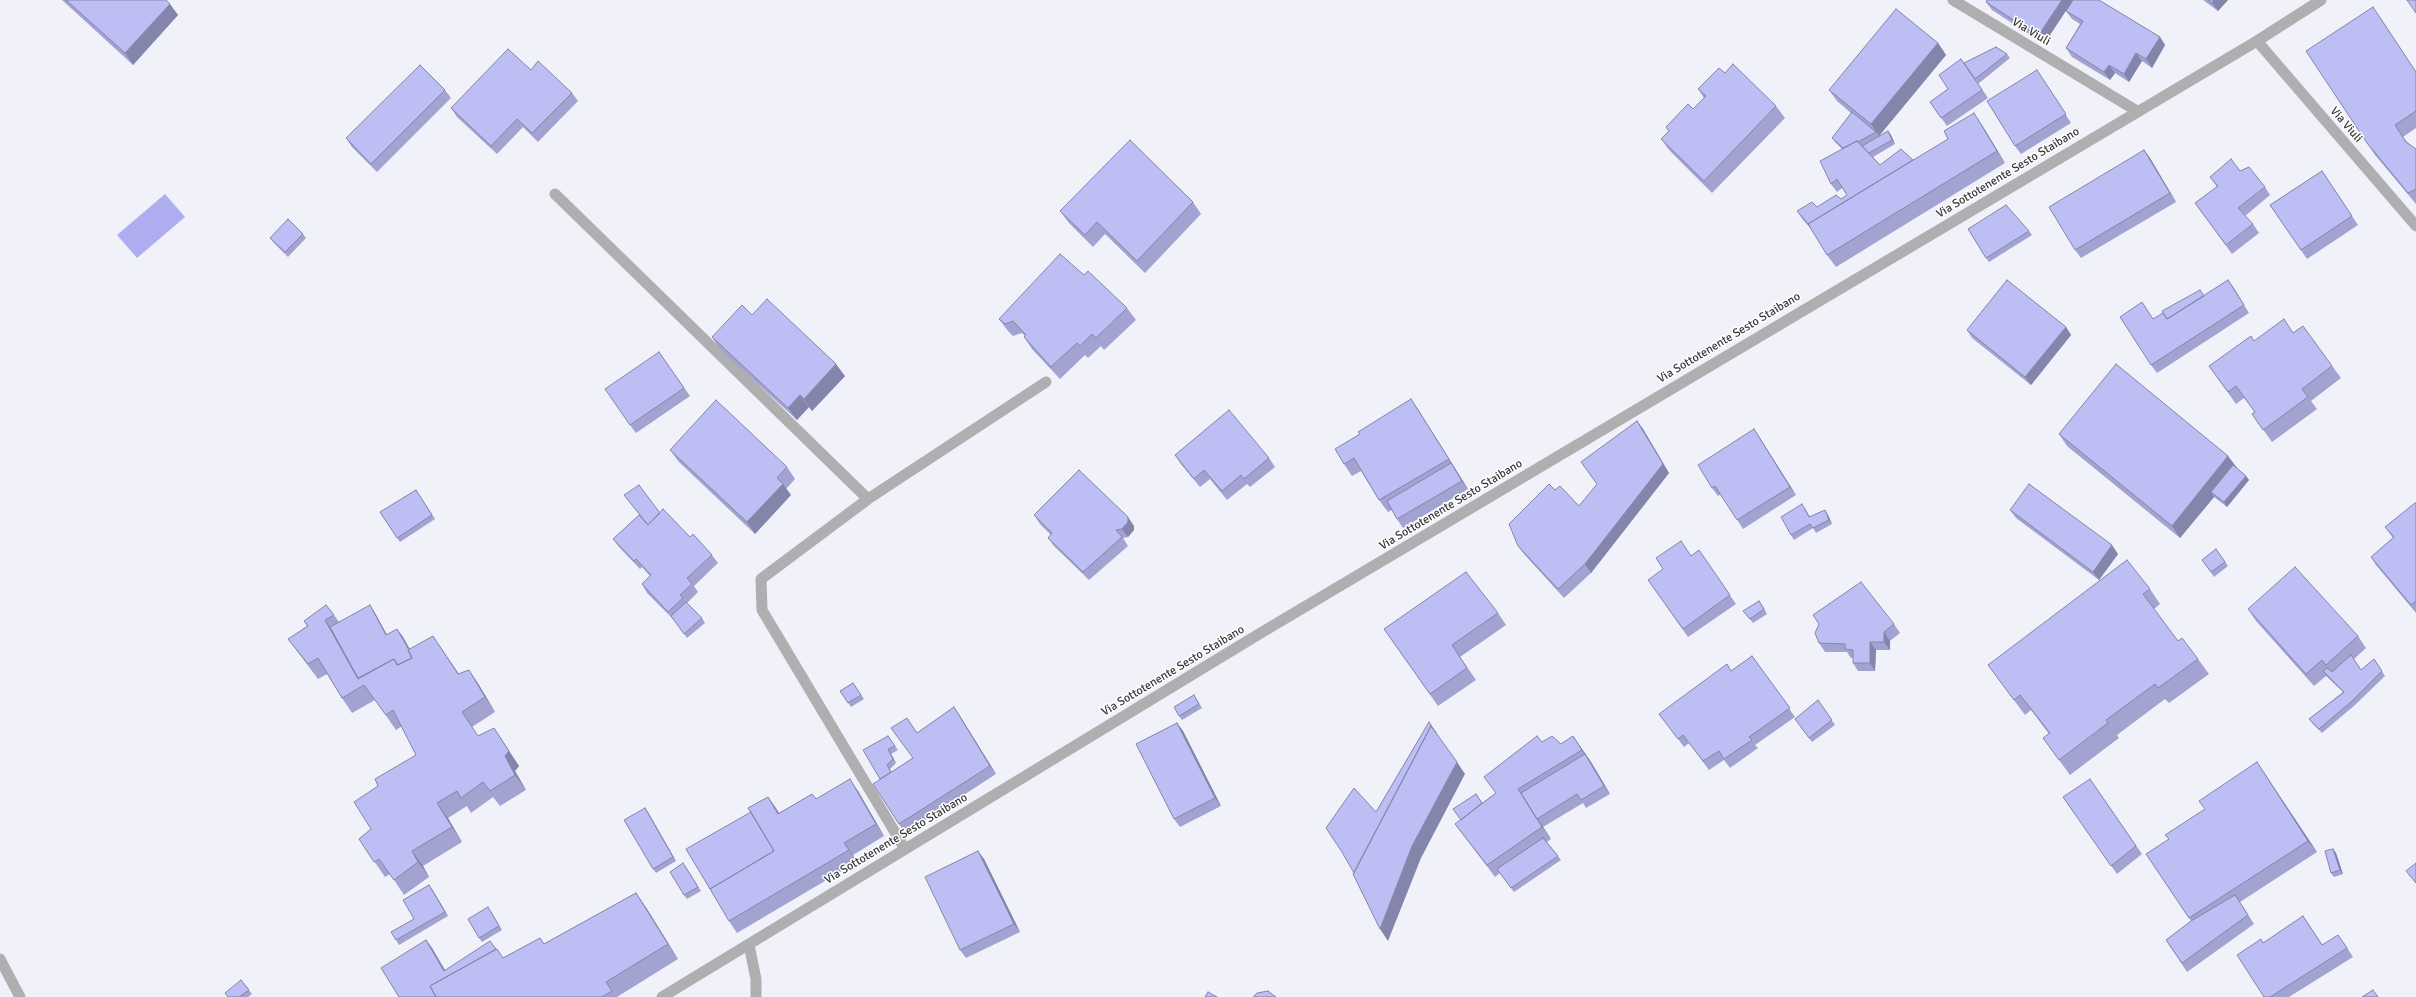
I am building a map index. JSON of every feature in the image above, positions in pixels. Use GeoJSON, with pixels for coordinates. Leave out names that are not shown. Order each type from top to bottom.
{"type":"FeatureCollection","features":[{"type":"Feature","properties":{"kind":"street","name":"Via Viuli"},"geometry":{"type":"LineString","coordinates":[[1953,0],[2136,111]]}},
{"type":"Feature","properties":{"kind":"street","name":"Via Sottotenente Sesto Staibano"},"geometry":{"type":"LineString","coordinates":[[662,997],[1646,402],[2136,111],[2257,41],[2321,0]]}},
{"type":"Feature","properties":{"kind":"street","name":"Via Viuli"},"geometry":{"type":"LineString","coordinates":[[2257,41],[2416,226]]}},
{"type":"Feature","properties":{"kind":"street"},"geometry":{"type":"LineString","coordinates":[[555,194],[868,499]]}},
{"type":"Feature","properties":{"kind":"street"},"geometry":{"type":"LineString","coordinates":[[905,849],[762,610],[762,579],[868,499],[1046,382]]}},
{"type":"Feature","properties":{"kind":"street"},"geometry":{"type":"LineString","coordinates":[[749,945],[756,979],[756,997]]}},
{"type":"Feature","properties":{"kind":"street"},"geometry":{"type":"LineString","coordinates":[[0,960],[20,997]]}},
{"type":"Feature","properties":{"kind":"water"},"geometry":{"type":"Polygon","coordinates":[[[165,194],[185,217],[137,258],[117,235],[165,194]]]}},
{"type":"Feature","properties":{"kind":"building"},"geometry":{"type":"Polygon","coordinates":[[[66,0],[166,0],[170,4],[125,53],[66,0]]]}},
{"type":"Feature","properties":{"kind":"building"},"geometry":{"type":"Polygon","coordinates":[[[1987,0],[2062,0],[2038,36],[1986,2],[1987,0]]]}},
{"type":"Feature","properties":{"kind":"building"},"geometry":{"type":"Polygon","coordinates":[[[2073,0],[2099,0],[2160,37],[2146,59],[2136,53],[2124,74],[2109,65],[2104,72],[2066,48],[2083,21],[2066,11],[2073,0]]]}},
{"type":"Feature","properties":{"kind":"building"},"geometry":{"type":"Polygon","coordinates":[[[2407,0],[2416,0],[2416,13],[2407,0]]]}},
{"type":"Feature","properties":{"kind":"building"},"geometry":{"type":"Polygon","coordinates":[[[2373,7],[2416,72],[2416,111],[2395,125],[2406,142],[2416,149],[2416,189],[2408,193],[2367,143],[2306,51],[2373,7]]]}},
{"type":"Feature","properties":{"kind":"building"},"geometry":{"type":"Polygon","coordinates":[[[1896,9],[1938,43],[1871,124],[1829,90],[1896,9]]]}},
{"type":"Feature","properties":{"kind":"building"},"geometry":{"type":"Polygon","coordinates":[[[1996,47],[2007,54],[1975,79],[1964,63],[1996,47]]]}},
{"type":"Feature","properties":{"kind":"building"},"geometry":{"type":"Polygon","coordinates":[[[508,49],[531,70],[538,61],[572,93],[532,133],[517,119],[491,146],[451,108],[508,49]]]}},
{"type":"Feature","properties":{"kind":"building"},"geometry":{"type":"Polygon","coordinates":[[[1961,59],[1982,90],[1941,118],[1930,102],[1948,89],[1939,75],[1961,59]]]}},
{"type":"Feature","properties":{"kind":"building"},"geometry":{"type":"Polygon","coordinates":[[[1733,64],[1776,106],[1704,181],[1661,139],[1669,131],[1666,127],[1688,104],[1693,109],[1706,96],[1698,89],[1719,68],[1725,73],[1733,64]]]}},
{"type":"Feature","properties":{"kind":"building"},"geometry":{"type":"Polygon","coordinates":[[[420,65],[445,90],[371,164],[346,138],[420,65]]]}},
{"type":"Feature","properties":{"kind":"building"},"geometry":{"type":"Polygon","coordinates":[[[2037,70],[2066,114],[2015,146],[1987,101],[2037,70]]]}},
{"type":"Feature","properties":{"kind":"building"},"geometry":{"type":"Polygon","coordinates":[[[1852,112],[1876,132],[1843,148],[1832,138],[1852,112]]]}},
{"type":"Feature","properties":{"kind":"building"},"geometry":{"type":"Polygon","coordinates":[[[1974,113],[1997,151],[1827,255],[1808,224],[1948,139],[1944,131],[1974,113]]]}},
{"type":"Feature","properties":{"kind":"building"},"geometry":{"type":"Polygon","coordinates":[[[1888,131],[1892,140],[1869,153],[1862,146],[1888,131]]]}},
{"type":"Feature","properties":{"kind":"building"},"geometry":{"type":"Polygon","coordinates":[[[1130,140],[1193,202],[1137,261],[1097,222],[1085,235],[1060,211],[1130,140]]]}},
{"type":"Feature","properties":{"kind":"building"},"geometry":{"type":"Polygon","coordinates":[[[1857,141],[1880,165],[1901,149],[1913,160],[1808,224],[1797,211],[1812,202],[1817,207],[1836,195],[1841,199],[1847,195],[1837,179],[1831,184],[1820,161],[1857,141]]]}},
{"type":"Feature","properties":{"kind":"building"},"geometry":{"type":"Polygon","coordinates":[[[2144,150],[2170,193],[2075,250],[2049,207],[2144,150]]]}},
{"type":"Feature","properties":{"kind":"building"},"geometry":{"type":"Polygon","coordinates":[[[2231,159],[2240,171],[2249,167],[2265,187],[2238,208],[2253,224],[2226,245],[2195,203],[2218,186],[2210,177],[2231,159]]]}},
{"type":"Feature","properties":{"kind":"building"},"geometry":{"type":"Polygon","coordinates":[[[2322,171],[2352,216],[2301,250],[2270,205],[2322,171]]]}},
{"type":"Feature","properties":{"kind":"building"},"geometry":{"type":"Polygon","coordinates":[[[2006,205],[2029,231],[1986,258],[1968,229],[2006,205]]]}},
{"type":"Feature","properties":{"kind":"building"},"geometry":{"type":"Polygon","coordinates":[[[288,219],[303,234],[285,252],[270,238],[288,219]]]}},
{"type":"Feature","properties":{"kind":"building"},"geometry":{"type":"Polygon","coordinates":[[[1060,254],[1084,275],[1088,271],[1127,308],[1096,338],[1092,334],[1080,346],[1077,343],[1051,367],[1024,337],[1026,335],[1013,321],[1005,324],[999,319],[1060,254]]]}},
{"type":"Feature","properties":{"kind":"building"},"geometry":{"type":"Polygon","coordinates":[[[2007,280],[2066,327],[2025,377],[1967,330],[2007,280]]]}},
{"type":"Feature","properties":{"kind":"building"},"geometry":{"type":"Polygon","coordinates":[[[2228,280],[2244,305],[2151,365],[2120,317],[2142,302],[2153,319],[2163,313],[2167,319],[2228,280]]]}},
{"type":"Feature","properties":{"kind":"building"},"geometry":{"type":"Polygon","coordinates":[[[2200,290],[2204,296],[2167,319],[2162,311],[2200,290]]]}},
{"type":"Feature","properties":{"kind":"building"},"geometry":{"type":"Polygon","coordinates":[[[767,299],[836,364],[804,399],[800,395],[788,408],[712,337],[742,305],[752,315],[767,299]]]}},
{"type":"Feature","properties":{"kind":"building"},"geometry":{"type":"Polygon","coordinates":[[[2284,319],[2293,333],[2303,326],[2332,366],[2302,389],[2308,397],[2263,430],[2252,414],[2255,412],[2236,386],[2228,392],[2209,366],[2251,336],[2254,341],[2284,319]]]}},
{"type":"Feature","properties":{"kind":"building"},"geometry":{"type":"Polygon","coordinates":[[[659,352],[684,388],[630,425],[605,389],[659,352]]]}},
{"type":"Feature","properties":{"kind":"building"},"geometry":{"type":"Polygon","coordinates":[[[2116,364],[2228,456],[2172,526],[2059,434],[2116,364]]]}},
{"type":"Feature","properties":{"kind":"building"},"geometry":{"type":"Polygon","coordinates":[[[1411,399],[1449,459],[1379,500],[1354,458],[1344,464],[1335,449],[1360,434],[1358,432],[1411,399]]]}},
{"type":"Feature","properties":{"kind":"building"},"geometry":{"type":"Polygon","coordinates":[[[716,400],[787,467],[777,478],[783,484],[747,522],[670,450],[716,400]]]}},
{"type":"Feature","properties":{"kind":"building"},"geometry":{"type":"Polygon","coordinates":[[[1229,410],[1269,458],[1244,479],[1241,475],[1222,491],[1204,470],[1194,479],[1175,455],[1229,410]]]}},
{"type":"Feature","properties":{"kind":"building"},"geometry":{"type":"Polygon","coordinates":[[[1637,421],[1663,464],[1585,564],[1558,589],[1518,546],[1509,524],[1549,484],[1555,490],[1560,486],[1579,506],[1597,484],[1581,462],[1637,421]]]}},
{"type":"Feature","properties":{"kind":"building"},"geometry":{"type":"Polygon","coordinates":[[[1754,429],[1790,487],[1737,520],[1715,486],[1712,488],[1698,465],[1754,429]]]}},
{"type":"Feature","properties":{"kind":"building"},"geometry":{"type":"Polygon","coordinates":[[[1451,463],[1462,481],[1397,519],[1387,501],[1451,463]]]}},
{"type":"Feature","properties":{"kind":"building"},"geometry":{"type":"Polygon","coordinates":[[[2233,465],[2246,476],[2224,502],[2211,492],[2233,465]]]}},
{"type":"Feature","properties":{"kind":"building"},"geometry":{"type":"Polygon","coordinates":[[[1079,470],[1128,517],[1128,522],[1122,529],[1116,530],[1122,537],[1083,572],[1048,538],[1052,533],[1034,515],[1079,470]]]}},
{"type":"Feature","properties":{"kind":"building"},"geometry":{"type":"Polygon","coordinates":[[[2029,484],[2112,545],[2093,572],[2010,510],[2029,484]]]}},
{"type":"Feature","properties":{"kind":"building"},"geometry":{"type":"Polygon","coordinates":[[[639,485],[660,513],[648,525],[624,495],[639,485]]]}},
{"type":"Feature","properties":{"kind":"building"},"geometry":{"type":"Polygon","coordinates":[[[416,490],[432,515],[397,538],[380,512],[416,490]]]}},
{"type":"Feature","properties":{"kind":"building"},"geometry":{"type":"Polygon","coordinates":[[[2415,503],[2416,601],[2411,605],[2371,557],[2394,537],[2385,527],[2415,503]]]}},
{"type":"Feature","properties":{"kind":"building"},"geometry":{"type":"Polygon","coordinates":[[[1802,504],[1809,517],[1825,510],[1829,520],[1813,528],[1810,524],[1791,535],[1781,517],[1802,504]]]}},
{"type":"Feature","properties":{"kind":"building"},"geometry":{"type":"Polygon","coordinates":[[[663,509],[690,537],[693,534],[712,555],[687,578],[692,584],[680,595],[683,598],[668,612],[642,584],[651,575],[636,559],[634,561],[613,539],[639,515],[648,525],[663,509]]]}},
{"type":"Feature","properties":{"kind":"building"},"geometry":{"type":"Polygon","coordinates":[[[1681,541],[1691,556],[1699,550],[1730,595],[1683,629],[1648,580],[1663,569],[1656,558],[1681,541]]]}},
{"type":"Feature","properties":{"kind":"building"},"geometry":{"type":"Polygon","coordinates":[[[2216,549],[2225,562],[2211,572],[2202,560],[2216,549]]]}},
{"type":"Feature","properties":{"kind":"building"},"geometry":{"type":"Polygon","coordinates":[[[2127,560],[2150,589],[2143,594],[2178,641],[2182,638],[2198,659],[2158,688],[2155,684],[2106,720],[2108,723],[2059,760],[2043,738],[2050,733],[2020,695],[2014,700],[1988,665],[2127,560]]]}},
{"type":"Feature","properties":{"kind":"building"},"geometry":{"type":"Polygon","coordinates":[[[2295,567],[2358,636],[2326,665],[2322,660],[2306,674],[2248,609],[2295,567]]]}},
{"type":"Feature","properties":{"kind":"building"},"geometry":{"type":"Polygon","coordinates":[[[1466,572],[1498,613],[1452,645],[1467,668],[1430,694],[1384,629],[1466,572]]]}},
{"type":"Feature","properties":{"kind":"building"},"geometry":{"type":"Polygon","coordinates":[[[1861,582],[1894,624],[1884,632],[1884,642],[1870,642],[1870,663],[1853,663],[1853,650],[1845,649],[1845,644],[1819,643],[1815,633],[1819,624],[1813,615],[1861,582]]]}},
{"type":"Feature","properties":{"kind":"building"},"geometry":{"type":"Polygon","coordinates":[[[1759,601],[1764,609],[1750,619],[1743,611],[1759,601]]]}},
{"type":"Feature","properties":{"kind":"building"},"geometry":{"type":"Polygon","coordinates":[[[686,602],[702,618],[684,634],[671,616],[686,602]]]}},
{"type":"Feature","properties":{"kind":"building"},"geometry":{"type":"Polygon","coordinates":[[[326,605],[334,615],[325,620],[358,679],[394,659],[397,665],[412,658],[408,650],[433,636],[458,674],[469,670],[485,697],[462,712],[478,736],[494,728],[509,751],[505,756],[515,775],[490,791],[483,782],[461,798],[457,791],[437,803],[452,827],[412,851],[418,862],[394,880],[379,859],[374,862],[359,839],[371,829],[354,802],[378,786],[375,779],[416,755],[393,710],[386,715],[364,685],[342,698],[318,658],[308,664],[288,639],[308,626],[304,621],[326,605]]]}},
{"type":"Feature","properties":{"kind":"building"},"geometry":{"type":"Polygon","coordinates":[[[370,605],[386,635],[397,629],[412,658],[398,665],[394,659],[358,678],[330,627],[370,605]]]}},
{"type":"Feature","properties":{"kind":"building"},"geometry":{"type":"Polygon","coordinates":[[[2351,655],[2361,670],[2374,659],[2382,671],[2352,701],[2319,729],[2309,719],[2344,692],[2323,671],[2327,668],[2332,672],[2351,655]]]}},
{"type":"Feature","properties":{"kind":"building"},"geometry":{"type":"Polygon","coordinates":[[[1752,656],[1790,708],[1749,737],[1752,740],[1724,759],[1719,751],[1703,761],[1683,735],[1678,739],[1659,714],[1727,664],[1731,671],[1752,656]]]}},
{"type":"Feature","properties":{"kind":"building"},"geometry":{"type":"Polygon","coordinates":[[[853,683],[861,695],[848,703],[840,691],[853,683]]]}},
{"type":"Feature","properties":{"kind":"building"},"geometry":{"type":"Polygon","coordinates":[[[1194,695],[1199,704],[1179,716],[1174,707],[1194,695]]]}},
{"type":"Feature","properties":{"kind":"building"},"geometry":{"type":"Polygon","coordinates":[[[1818,700],[1832,720],[1809,738],[1795,719],[1818,700]]]}},
{"type":"Feature","properties":{"kind":"building"},"geometry":{"type":"Polygon","coordinates":[[[954,707],[990,766],[899,824],[873,784],[913,758],[891,728],[907,718],[917,733],[954,707]]]}},
{"type":"Feature","properties":{"kind":"building"},"geometry":{"type":"Polygon","coordinates":[[[1429,722],[1436,733],[1431,726],[1354,873],[1326,828],[1354,788],[1376,812],[1429,722]]]}},
{"type":"Feature","properties":{"kind":"building"},"geometry":{"type":"Polygon","coordinates":[[[1177,723],[1215,798],[1174,819],[1136,744],[1177,723]]]}},
{"type":"Feature","properties":{"kind":"building"},"geometry":{"type":"Polygon","coordinates":[[[1431,726],[1457,762],[1412,846],[1380,929],[1353,874],[1431,726]]]}},
{"type":"Feature","properties":{"kind":"building"},"geometry":{"type":"Polygon","coordinates":[[[888,736],[895,746],[888,749],[893,759],[887,765],[891,772],[880,779],[863,750],[888,736]]]}},
{"type":"Feature","properties":{"kind":"building"},"geometry":{"type":"Polygon","coordinates":[[[1537,736],[1542,742],[1552,736],[1561,744],[1573,736],[1582,750],[1518,789],[1542,827],[1487,865],[1455,824],[1496,793],[1484,777],[1537,736]]]}},
{"type":"Feature","properties":{"kind":"building"},"geometry":{"type":"Polygon","coordinates":[[[1585,754],[1604,786],[1581,800],[1577,794],[1537,819],[1521,793],[1585,754]]]}},
{"type":"Feature","properties":{"kind":"building"},"geometry":{"type":"Polygon","coordinates":[[[2257,762],[2308,841],[2189,918],[2146,854],[2169,839],[2165,835],[2205,809],[2199,801],[2257,762]]]}},
{"type":"Feature","properties":{"kind":"building"},"geometry":{"type":"Polygon","coordinates":[[[850,779],[876,824],[844,843],[849,850],[729,921],[710,889],[774,851],[748,808],[768,797],[778,814],[812,794],[816,799],[850,779]]]}},
{"type":"Feature","properties":{"kind":"building"},"geometry":{"type":"Polygon","coordinates":[[[2090,779],[2136,846],[2111,866],[2063,797],[2090,779]]]}},
{"type":"Feature","properties":{"kind":"building"},"geometry":{"type":"Polygon","coordinates":[[[1476,794],[1482,803],[1461,820],[1453,809],[1476,794]]]}},
{"type":"Feature","properties":{"kind":"building"},"geometry":{"type":"Polygon","coordinates":[[[645,808],[673,857],[653,869],[624,820],[645,808]]]}},
{"type":"Feature","properties":{"kind":"building"},"geometry":{"type":"Polygon","coordinates":[[[751,812],[774,851],[710,889],[686,849],[751,812]]]}},
{"type":"Feature","properties":{"kind":"building"},"geometry":{"type":"Polygon","coordinates":[[[1543,838],[1558,856],[1511,888],[1497,869],[1543,838]]]}},
{"type":"Feature","properties":{"kind":"building"},"geometry":{"type":"Polygon","coordinates":[[[2333,849],[2340,870],[2331,873],[2325,851],[2333,849]]]}},
{"type":"Feature","properties":{"kind":"building"},"geometry":{"type":"Polygon","coordinates":[[[978,851],[1014,924],[960,950],[925,877],[978,851]]]}},
{"type":"Feature","properties":{"kind":"building"},"geometry":{"type":"Polygon","coordinates":[[[683,863],[698,887],[684,895],[670,872],[683,863]]]}},
{"type":"Feature","properties":{"kind":"building"},"geometry":{"type":"Polygon","coordinates":[[[2416,863],[2416,883],[2406,871],[2416,863]]]}},
{"type":"Feature","properties":{"kind":"building"},"geometry":{"type":"Polygon","coordinates":[[[429,885],[445,912],[396,940],[391,932],[414,919],[403,900],[429,885]]]}},
{"type":"Feature","properties":{"kind":"building"},"geometry":{"type":"Polygon","coordinates":[[[636,893],[668,944],[606,982],[612,991],[602,997],[436,997],[430,986],[497,949],[503,958],[540,938],[544,944],[636,893]]]}},
{"type":"Feature","properties":{"kind":"building"},"geometry":{"type":"Polygon","coordinates":[[[2235,895],[2248,915],[2182,963],[2166,940],[2191,921],[2235,895]]]}},
{"type":"Feature","properties":{"kind":"building"},"geometry":{"type":"Polygon","coordinates":[[[488,907],[499,926],[479,938],[468,919],[488,907]]]}},
{"type":"Feature","properties":{"kind":"building"},"geometry":{"type":"Polygon","coordinates":[[[2303,916],[2322,945],[2338,935],[2347,948],[2270,997],[2264,997],[2237,955],[2261,939],[2263,943],[2303,916]]]}},
{"type":"Feature","properties":{"kind":"building"},"geometry":{"type":"Polygon","coordinates":[[[426,940],[444,971],[490,941],[496,949],[430,986],[436,997],[399,997],[381,968],[426,940]]]}},
{"type":"Feature","properties":{"kind":"building"},"geometry":{"type":"Polygon","coordinates":[[[241,980],[249,990],[239,997],[228,997],[225,993],[241,980]]]}},
{"type":"Feature","properties":{"kind":"building"},"geometry":{"type":"Polygon","coordinates":[[[2373,990],[2378,997],[2362,997],[2373,990]]]}},
{"type":"Feature","properties":{"kind":"building"},"geometry":{"type":"Polygon","coordinates":[[[1268,991],[1276,997],[1253,997],[1257,993],[1268,991]]]}},
{"type":"Feature","properties":{"kind":"building"},"geometry":{"type":"Polygon","coordinates":[[[1208,992],[1217,997],[1205,997],[1208,992]]]}}]}
